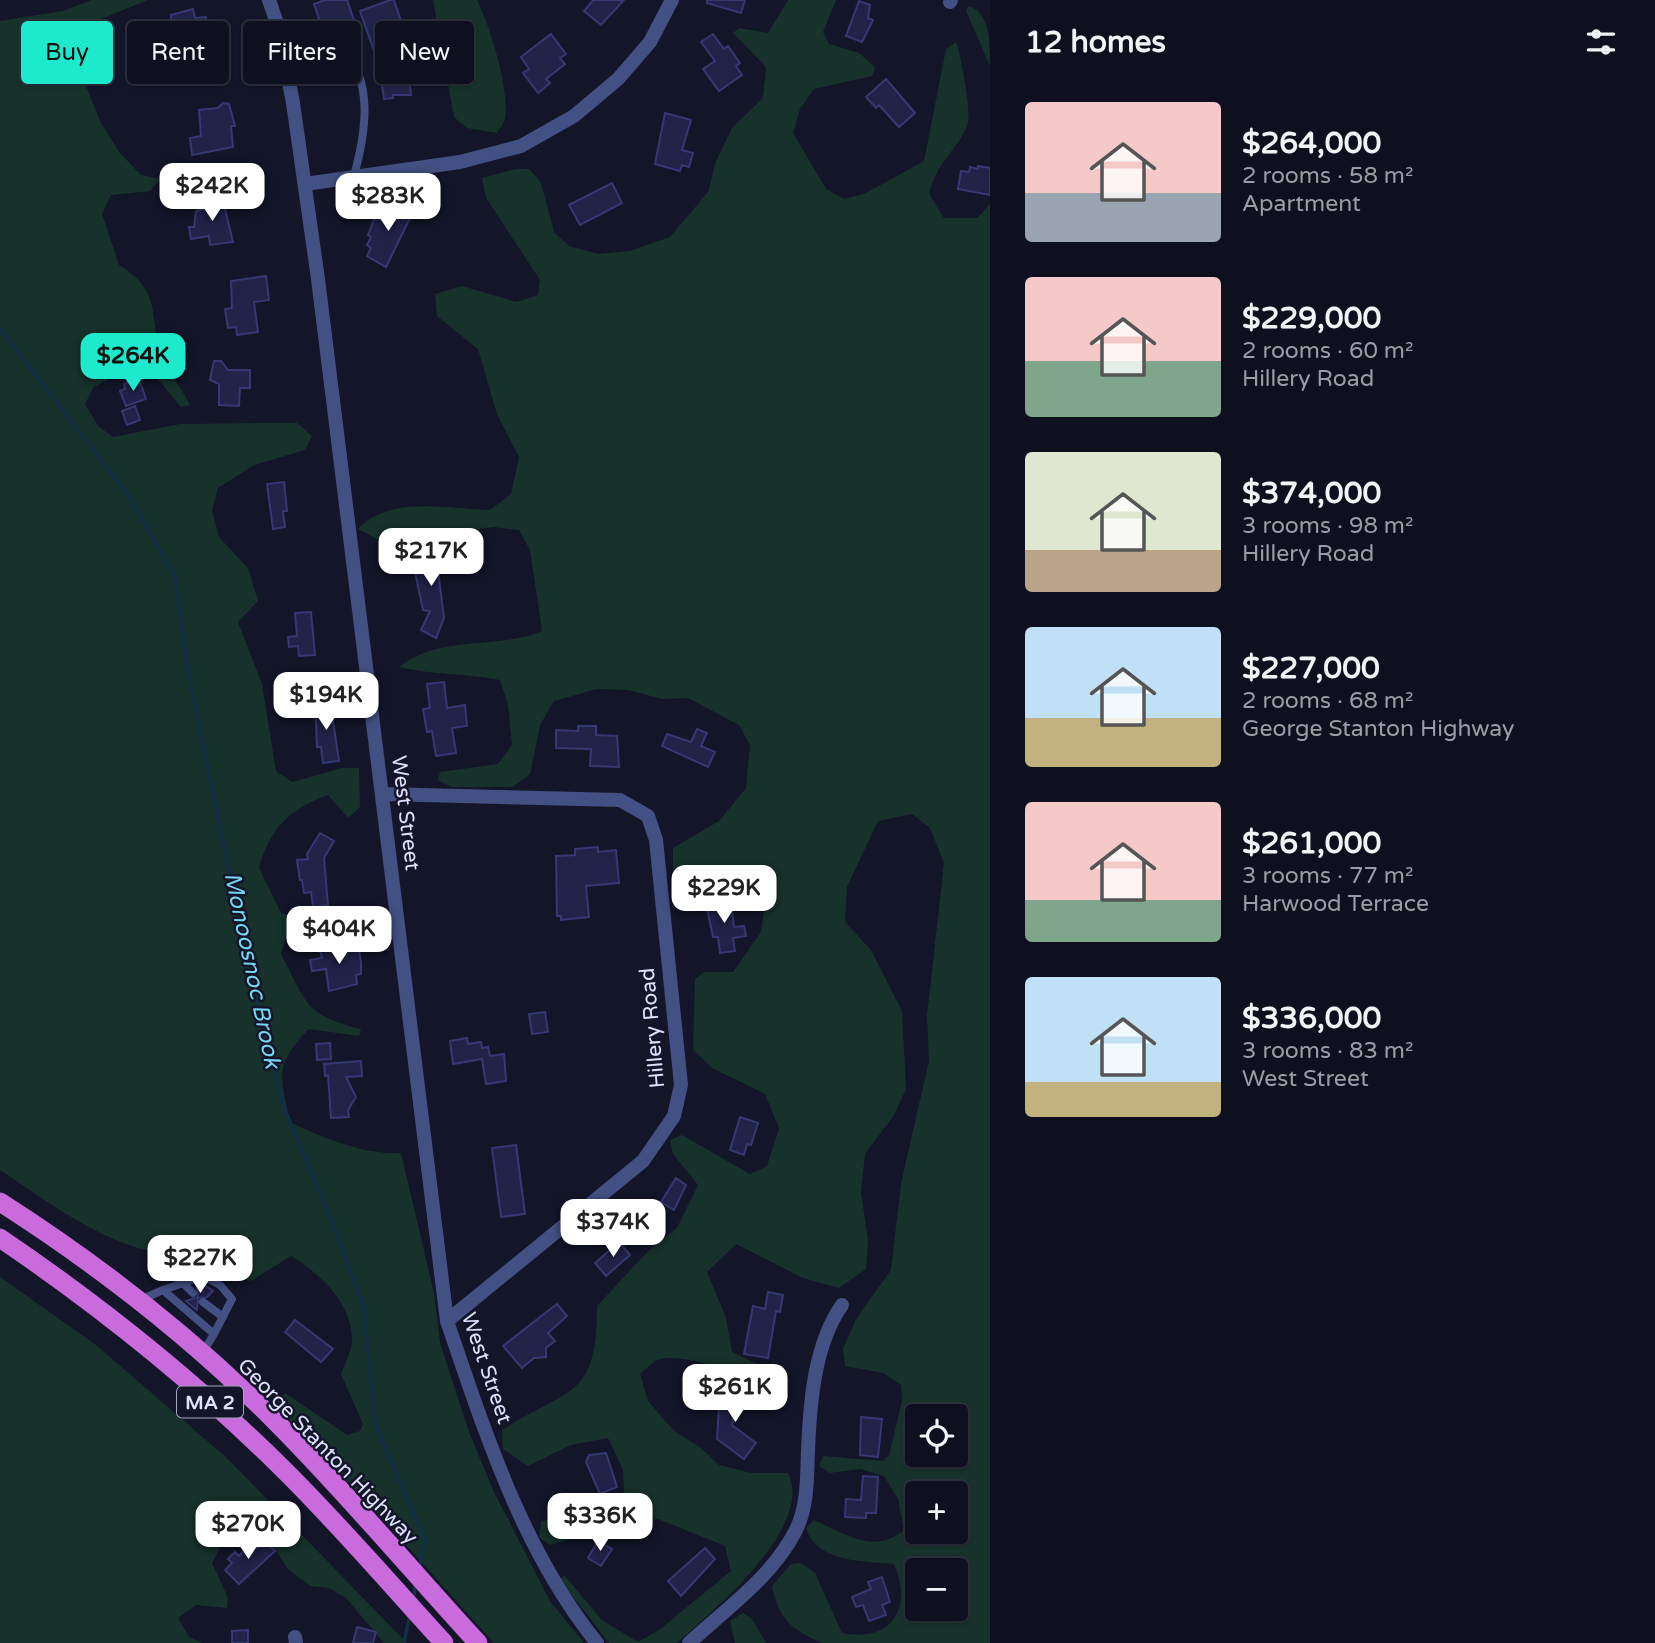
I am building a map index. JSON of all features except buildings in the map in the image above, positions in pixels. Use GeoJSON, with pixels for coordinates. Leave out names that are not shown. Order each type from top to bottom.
{"type":"FeatureCollection","features":[{"type":"Feature","properties":{"kind":"highway","name":"George Stanton Highway"},"geometry":{"type":"LineString","coordinates":[[0,1202],[75,1253],[137,1301],[274,1420],[478,1643]]}},
{"type":"Feature","properties":{"kind":"highway","name":"MA 2"},"geometry":{"type":"LineString","coordinates":[[0,1238],[85,1297],[230,1419],[326,1513],[444,1643]]}},
{"type":"Feature","properties":{"kind":"street","name":"West Street"},"geometry":{"type":"LineString","coordinates":[[269,0],[276,21]]}},
{"type":"Feature","properties":{"kind":"street"},"geometry":{"type":"LineString","coordinates":[[305,184],[460,162],[521,146],[574,116],[618,79],[650,42],[672,0]]}},
{"type":"Feature","properties":{"kind":"street","name":"West Street"},"geometry":{"type":"LineString","coordinates":[[289,84],[305,184],[383,794],[447,1321],[503,1477],[531,1540],[597,1643]]}},
{"type":"Feature","properties":{"kind":"street","name":"Hillery Road"},"geometry":{"type":"LineString","coordinates":[[383,794],[620,800],[648,816],[656,840],[681,1085],[674,1116],[643,1161],[447,1321]]}},
{"type":"Feature","properties":{"kind":"street"},"geometry":{"type":"LineString","coordinates":[[689,1643],[752,1586],[781,1553],[796,1530],[804,1503],[817,1371],[827,1328],[842,1305]]}},
{"type":"Feature","properties":{"kind":"lane"},"geometry":{"type":"LineString","coordinates":[[354,176],[367,120],[360,84]]}},
{"type":"Feature","properties":{"kind":"lane"},"geometry":{"type":"LineString","coordinates":[[137,1301],[203,1276],[220,1285],[232,1299],[201,1354]]}},
{"type":"Feature","properties":{"kind":"lane"},"geometry":{"type":"LineString","coordinates":[[183,1283],[193,1293]]}},
{"type":"Feature","properties":{"kind":"lane"},"geometry":{"type":"LineString","coordinates":[[163,1290],[214,1334]]}},
{"type":"Feature","properties":{"kind":"lane"},"geometry":{"type":"LineString","coordinates":[[203,1302],[223,1317]]}},
{"type":"Feature","properties":{"kind":"green space"},"geometry":{"type":"Polygon","coordinates":[[[92,0],[148,0],[96,21],[21,21],[21,84],[85,84],[100,121],[119,152],[141,175],[161,179],[150,191],[111,195],[102,214],[119,265],[133,275],[148,294],[161,353],[190,405],[181,407],[142,360],[93,388],[85,404],[98,426],[113,437],[180,424],[297,423],[312,436],[305,450],[254,465],[218,488],[212,510],[219,537],[248,568],[258,601],[238,622],[262,684],[276,771],[292,782],[342,768],[359,768],[360,807],[348,818],[328,795],[303,806],[275,831],[259,868],[281,913],[296,917],[338,914],[341,920],[325,933],[286,938],[281,954],[309,1005],[328,1018],[361,1029],[359,1036],[309,1029],[298,1041],[285,1062],[283,1071],[282,1082],[290,1122],[358,1148],[401,1153],[434,1293],[440,1343],[469,1432],[494,1492],[550,1601],[584,1643],[494,1643],[382,1518],[280,1411],[275,1400],[285,1393],[347,1435],[360,1431],[363,1424],[341,1374],[352,1337],[346,1312],[332,1290],[312,1271],[291,1256],[251,1281],[188,1257],[138,1248],[79,1221],[0,1170],[0,21],[63,11],[92,0]]]}},
{"type":"Feature","properties":{"kind":"green space"},"geometry":{"type":"Polygon","coordinates":[[[433,0],[477,0],[493,41],[505,92],[505,119],[497,133],[467,128],[454,117],[448,84],[474,84],[474,21],[437,21],[433,0]]]}},
{"type":"Feature","properties":{"kind":"green space"},"geometry":{"type":"Polygon","coordinates":[[[788,0],[836,0],[823,32],[829,44],[859,53],[875,67],[872,76],[814,89],[800,109],[793,133],[826,189],[844,199],[866,193],[924,161],[946,49],[956,42],[965,82],[968,123],[937,173],[929,194],[944,218],[977,218],[990,204],[990,1643],[822,1643],[788,1622],[778,1607],[772,1586],[791,1564],[801,1563],[815,1573],[842,1633],[860,1635],[886,1627],[899,1607],[901,1594],[894,1564],[855,1561],[831,1554],[820,1548],[806,1528],[814,1520],[848,1536],[871,1542],[893,1537],[904,1530],[898,1499],[884,1476],[860,1469],[830,1473],[819,1466],[823,1456],[883,1461],[889,1455],[902,1401],[901,1385],[883,1373],[845,1366],[843,1349],[856,1319],[891,1270],[901,1183],[929,1061],[927,1016],[944,863],[930,828],[912,814],[878,821],[847,887],[845,922],[871,950],[902,1011],[906,1089],[894,1115],[865,1154],[861,1193],[868,1239],[866,1269],[839,1288],[803,1278],[736,1244],[707,1272],[726,1318],[732,1352],[778,1374],[771,1380],[696,1361],[668,1358],[657,1360],[640,1374],[648,1401],[674,1431],[700,1447],[719,1465],[751,1473],[788,1473],[792,1494],[787,1518],[774,1542],[756,1566],[677,1643],[609,1643],[560,1580],[564,1575],[602,1620],[638,1642],[659,1630],[731,1571],[725,1546],[658,1519],[624,1524],[550,1545],[539,1537],[541,1521],[600,1511],[624,1496],[623,1470],[608,1438],[571,1445],[528,1466],[503,1449],[502,1430],[575,1387],[585,1375],[592,1359],[597,1306],[650,1249],[677,1228],[698,1185],[673,1154],[670,1140],[682,1135],[750,1174],[767,1166],[779,1128],[765,1094],[712,1068],[693,1050],[695,979],[704,972],[733,972],[761,932],[765,903],[724,885],[686,884],[673,876],[673,848],[719,821],[746,788],[750,745],[739,725],[688,698],[662,699],[628,690],[597,689],[554,701],[540,725],[530,774],[513,787],[451,787],[438,780],[440,772],[498,764],[512,745],[508,705],[500,680],[399,667],[432,650],[524,637],[542,631],[530,550],[519,530],[494,527],[420,537],[377,539],[358,529],[371,518],[402,508],[420,506],[490,510],[511,494],[519,457],[497,414],[478,349],[437,316],[435,294],[462,286],[517,302],[538,295],[540,280],[486,198],[482,178],[516,169],[529,169],[541,183],[554,232],[569,246],[598,254],[630,251],[670,237],[708,192],[716,161],[732,128],[763,98],[766,67],[733,33],[739,28],[768,33],[788,0]]]}},
{"type":"Feature","properties":{"kind":"green space"},"geometry":{"type":"Polygon","coordinates":[[[969,6],[985,21],[990,66],[966,11],[969,6]]]}},
{"type":"Feature","properties":{"kind":"green space"},"geometry":{"type":"Polygon","coordinates":[[[0,1277],[96,1345],[228,1459],[407,1643],[384,1643],[346,1598],[329,1588],[310,1586],[287,1568],[267,1537],[246,1522],[227,1535],[212,1563],[228,1598],[227,1608],[196,1605],[178,1618],[189,1637],[202,1643],[0,1643],[0,1277]]]}},
{"type":"Feature","properties":{"kind":"green space"},"geometry":{"type":"Polygon","coordinates":[[[743,1613],[752,1619],[766,1643],[735,1643],[730,1621],[743,1613]]]}},
{"type":"Feature","properties":{"kind":"waterway","name":"Monoosnoc Brook"},"geometry":{"type":"LineString","coordinates":[[0,329],[131,499],[175,577],[189,677],[253,987],[282,1103],[327,1209],[364,1308],[375,1424],[425,1540],[419,1569]]}},
{"type":"Feature","properties":{"kind":"waterway","name":"Monoosnoc Brook"},"geometry":{"type":"LineString","coordinates":[[413,1600],[416,1583]]}},
{"type":"Feature","properties":{"kind":"waterway","name":"Monoosnoc Brook"},"geometry":{"type":"LineString","coordinates":[[404,1643],[410,1614]]}}]}
